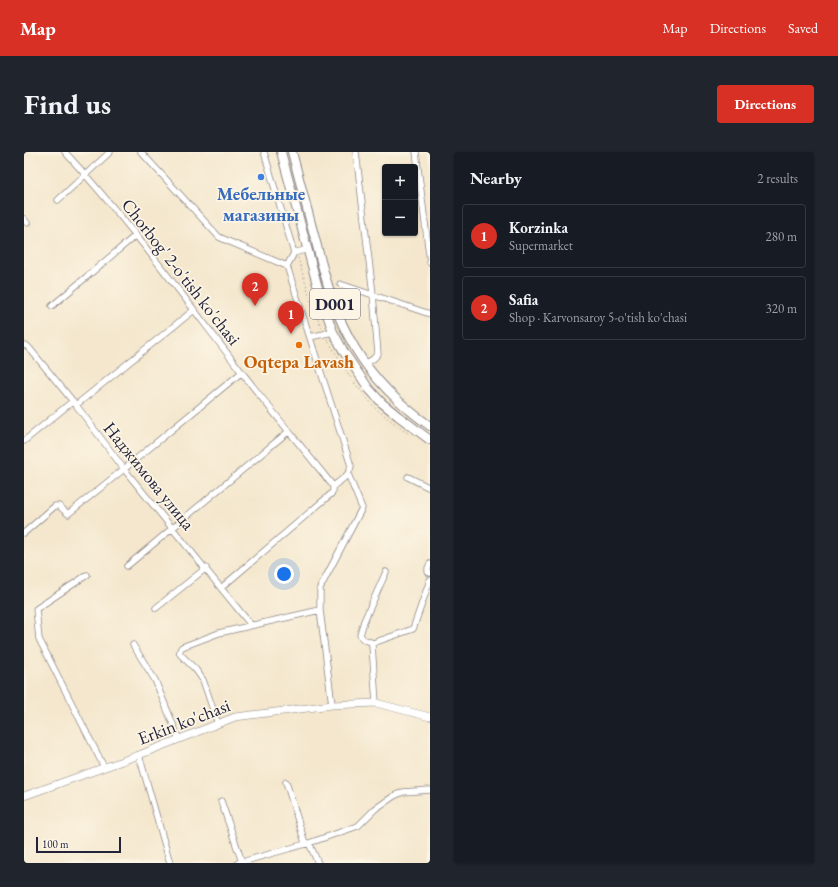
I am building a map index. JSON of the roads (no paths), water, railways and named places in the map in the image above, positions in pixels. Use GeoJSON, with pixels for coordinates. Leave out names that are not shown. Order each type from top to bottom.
{"type":"FeatureCollection","features":[{"type":"Feature","properties":{"kind":"highway","name":"D001"},"geometry":{"type":"LineString","coordinates":[[281,152],[318,288],[333,332],[344,352],[369,389],[382,403],[430,440]]}},
{"type":"Feature","properties":{"kind":"highway","name":"D001"},"geometry":{"type":"LineString","coordinates":[[292,152],[327,284],[344,328],[354,348],[379,382],[391,395],[430,426]]}},
{"type":"Feature","properties":{"kind":"highway"},"geometry":{"type":"LineString","coordinates":[[296,206],[306,204]]}},
{"type":"Feature","properties":{"kind":"main road","name":"Erkin ko'chasi"},"geometry":{"type":"LineString","coordinates":[[24,796],[140,755],[235,717],[332,705],[376,703],[430,717]]}},
{"type":"Feature","properties":{"kind":"street","name":"Chorbog' 2-o'tish ko'chasi"},"geometry":{"type":"LineString","coordinates":[[65,152],[86,174],[136,235],[242,372],[333,486]]}},
{"type":"Feature","properties":{"kind":"street"},"geometry":{"type":"LineString","coordinates":[[58,200],[110,152]]}},
{"type":"Feature","properties":{"kind":"street"},"geometry":{"type":"LineString","coordinates":[[141,152],[220,237],[287,266]]}},
{"type":"Feature","properties":{"kind":"street"},"geometry":{"type":"LineString","coordinates":[[221,588],[331,494],[333,491],[333,486],[348,474],[352,466],[287,266],[294,253],[264,152]]}},
{"type":"Feature","properties":{"kind":"street"},"geometry":{"type":"LineString","coordinates":[[356,152],[373,294],[378,354],[365,364]]}},
{"type":"Feature","properties":{"kind":"street"},"geometry":{"type":"LineString","coordinates":[[416,152],[430,262]]}},
{"type":"Feature","properties":{"kind":"street"},"geometry":{"type":"LineString","coordinates":[[52,306],[136,235]]}},
{"type":"Feature","properties":{"kind":"street"},"geometry":{"type":"LineString","coordinates":[[294,253],[308,249]]}},
{"type":"Feature","properties":{"kind":"street"},"geometry":{"type":"LineString","coordinates":[[340,284],[430,314]]}},
{"type":"Feature","properties":{"kind":"street"},"geometry":{"type":"LineString","coordinates":[[24,441],[194,310]]}},
{"type":"Feature","properties":{"kind":"street"},"geometry":{"type":"LineString","coordinates":[[310,337],[333,332]]}},
{"type":"Feature","properties":{"kind":"street","name":"Наджимова улица"},"geometry":{"type":"LineString","coordinates":[[24,345],[30,349],[75,403],[124,469],[206,568],[251,626]]}},
{"type":"Feature","properties":{"kind":"street"},"geometry":{"type":"LineString","coordinates":[[24,533],[55,506],[59,506],[68,514],[242,372]]}},
{"type":"Feature","properties":{"kind":"street"},"geometry":{"type":"LineString","coordinates":[[126,566],[289,431]]}},
{"type":"Feature","properties":{"kind":"street"},"geometry":{"type":"LineString","coordinates":[[332,705],[320,610],[320,588],[362,508],[348,474]]}},
{"type":"Feature","properties":{"kind":"street"},"geometry":{"type":"LineString","coordinates":[[408,477],[430,488]]}},
{"type":"Feature","properties":{"kind":"street"},"geometry":{"type":"LineString","coordinates":[[430,564],[428,572],[430,573]]}},
{"type":"Feature","properties":{"kind":"street"},"geometry":{"type":"LineString","coordinates":[[156,608],[206,568]]}},
{"type":"Feature","properties":{"kind":"street"},"geometry":{"type":"LineString","coordinates":[[386,572],[364,621],[360,635],[363,639],[373,643],[413,629],[430,580]]}},
{"type":"Feature","properties":{"kind":"street"},"geometry":{"type":"LineString","coordinates":[[87,574],[36,608],[39,639],[104,767]]}},
{"type":"Feature","properties":{"kind":"street"},"geometry":{"type":"LineString","coordinates":[[218,724],[203,680],[196,670],[180,654],[182,647],[219,633],[320,610]]}},
{"type":"Feature","properties":{"kind":"street"},"geometry":{"type":"LineString","coordinates":[[373,643],[376,703]]}},
{"type":"Feature","properties":{"kind":"street"},"geometry":{"type":"LineString","coordinates":[[133,645],[155,680],[179,739]]}},
{"type":"Feature","properties":{"kind":"street"},"geometry":{"type":"LineString","coordinates":[[140,755],[170,863]]}},
{"type":"Feature","properties":{"kind":"street"},"geometry":{"type":"LineString","coordinates":[[286,782],[304,843],[309,843]]}},
{"type":"Feature","properties":{"kind":"street"},"geometry":{"type":"LineString","coordinates":[[221,801],[240,862],[256,861],[358,826],[375,809],[394,796],[403,792],[430,790]]}},
{"type":"Feature","properties":{"kind":"street"},"geometry":{"type":"LineString","coordinates":[[309,843],[318,863]]}},
{"type":"Feature","properties":{"kind":"place","name":"Мебельные магазины"},"geometry":{"type":"Point","coordinates":[261,177]}},
{"type":"Feature","properties":{"kind":"place","name":"Safia"},"geometry":{"type":"Point","coordinates":[255,306]}},
{"type":"Feature","properties":{"kind":"place","name":"Korzinka"},"geometry":{"type":"Point","coordinates":[291,334]}},
{"type":"Feature","properties":{"kind":"place","name":"Oqtepa Lavash"},"geometry":{"type":"Point","coordinates":[299,345]}}]}
